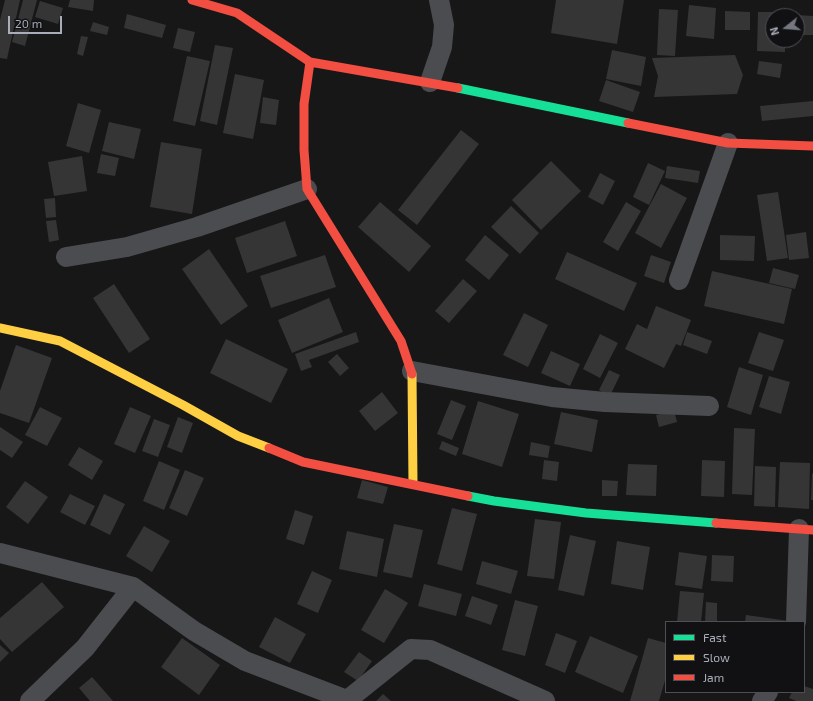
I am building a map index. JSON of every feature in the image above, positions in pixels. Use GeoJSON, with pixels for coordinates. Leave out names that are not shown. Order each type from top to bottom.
{"type":"FeatureCollection","features":[{"type":"Feature","properties":{"kind":"street"},"geometry":{"type":"LineString","coordinates":[[192,0],[237,13],[310,62],[430,82],[728,143],[813,146]]}},
{"type":"Feature","properties":{"kind":"street"},"geometry":{"type":"LineString","coordinates":[[430,82],[442,46],[444,25],[439,0]]}},
{"type":"Feature","properties":{"kind":"street"},"geometry":{"type":"LineString","coordinates":[[310,62],[304,104],[304,150],[307,189],[401,341],[412,371],[413,484]]}},
{"type":"Feature","properties":{"kind":"street"},"geometry":{"type":"LineString","coordinates":[[679,280],[728,143]]}},
{"type":"Feature","properties":{"kind":"street"},"geometry":{"type":"LineString","coordinates":[[66,257],[134,245],[197,227],[307,189]]}},
{"type":"Feature","properties":{"kind":"street"},"geometry":{"type":"LineString","coordinates":[[0,328],[60,341],[183,405],[238,436],[303,462],[494,501],[586,513],[806,529],[796,621]]}},
{"type":"Feature","properties":{"kind":"street"},"geometry":{"type":"LineString","coordinates":[[412,371],[552,397],[605,402],[709,406]]}},
{"type":"Feature","properties":{"kind":"street"},"geometry":{"type":"LineString","coordinates":[[0,553],[133,587],[194,631],[245,661],[347,700],[411,649],[430,650],[545,701]]}},
{"type":"Feature","properties":{"kind":"street"},"geometry":{"type":"LineString","coordinates":[[30,701],[85,648],[133,587]]}},
{"type":"Feature","properties":{"kind":"building"},"geometry":{"type":"Polygon","coordinates":[[[5,0],[20,0],[7,59],[0,58],[0,20],[5,0]]]}},
{"type":"Feature","properties":{"kind":"building"},"geometry":{"type":"Polygon","coordinates":[[[23,0],[37,0],[25,46],[12,42],[23,0]]]}},
{"type":"Feature","properties":{"kind":"building"},"geometry":{"type":"Polygon","coordinates":[[[70,0],[94,0],[93,11],[68,7],[70,0]]]}},
{"type":"Feature","properties":{"kind":"building"},"geometry":{"type":"Polygon","coordinates":[[[556,0],[624,0],[617,44],[551,33],[556,0]]]}},
{"type":"Feature","properties":{"kind":"building"},"geometry":{"type":"Polygon","coordinates":[[[40,1],[63,8],[58,24],[35,17],[40,1]]]}},
{"type":"Feature","properties":{"kind":"building"},"geometry":{"type":"Polygon","coordinates":[[[689,5],[716,8],[714,39],[686,36],[689,5]]]}},
{"type":"Feature","properties":{"kind":"building"},"geometry":{"type":"Polygon","coordinates":[[[659,9],[678,10],[675,56],[657,55],[659,9]]]}},
{"type":"Feature","properties":{"kind":"building"},"geometry":{"type":"Polygon","coordinates":[[[725,11],[750,12],[750,30],[725,30],[725,11]]]}},
{"type":"Feature","properties":{"kind":"building"},"geometry":{"type":"Polygon","coordinates":[[[758,12],[765,12],[765,48],[785,48],[785,52],[757,51],[758,12]]]}},
{"type":"Feature","properties":{"kind":"building"},"geometry":{"type":"Polygon","coordinates":[[[127,14],[166,25],[162,38],[124,28],[127,14]]]}},
{"type":"Feature","properties":{"kind":"building"},"geometry":{"type":"Polygon","coordinates":[[[805,16],[813,16],[813,35],[805,35],[805,16]]]}},
{"type":"Feature","properties":{"kind":"building"},"geometry":{"type":"Polygon","coordinates":[[[93,22],[109,27],[107,35],[90,31],[93,22]]]}},
{"type":"Feature","properties":{"kind":"building"},"geometry":{"type":"Polygon","coordinates":[[[178,28],[195,32],[190,52],[173,48],[178,28]]]}},
{"type":"Feature","properties":{"kind":"building"},"geometry":{"type":"Polygon","coordinates":[[[81,36],[88,37],[83,56],[77,54],[81,36]]]}},
{"type":"Feature","properties":{"kind":"building"},"geometry":{"type":"Polygon","coordinates":[[[215,45],[233,48],[217,125],[200,121],[215,45]]]}},
{"type":"Feature","properties":{"kind":"building"},"geometry":{"type":"Polygon","coordinates":[[[612,50],[646,57],[641,86],[606,79],[612,50]]]}},
{"type":"Feature","properties":{"kind":"building"},"geometry":{"type":"Polygon","coordinates":[[[735,55],[743,75],[737,94],[654,97],[658,76],[652,58],[735,55]]]}},
{"type":"Feature","properties":{"kind":"building"},"geometry":{"type":"Polygon","coordinates":[[[187,56],[210,61],[195,126],[173,121],[187,56]]]}},
{"type":"Feature","properties":{"kind":"building"},"geometry":{"type":"Polygon","coordinates":[[[759,61],[782,64],[780,78],[757,74],[759,61]]]}},
{"type":"Feature","properties":{"kind":"building"},"geometry":{"type":"Polygon","coordinates":[[[235,74],[264,80],[253,139],[223,133],[235,74]]]}},
{"type":"Feature","properties":{"kind":"building"},"geometry":{"type":"Polygon","coordinates":[[[606,80],[640,92],[633,112],[599,101],[606,80]]]}},
{"type":"Feature","properties":{"kind":"building"},"geometry":{"type":"Polygon","coordinates":[[[263,97],[279,100],[276,125],[260,123],[263,97]]]}},
{"type":"Feature","properties":{"kind":"building"},"geometry":{"type":"Polygon","coordinates":[[[813,101],[813,116],[762,121],[760,106],[813,101]]]}},
{"type":"Feature","properties":{"kind":"building"},"geometry":{"type":"Polygon","coordinates":[[[78,103],[101,110],[89,153],[66,146],[78,103]]]}},
{"type":"Feature","properties":{"kind":"building"},"geometry":{"type":"Polygon","coordinates":[[[109,122],[141,129],[134,159],[102,151],[109,122]]]}},
{"type":"Feature","properties":{"kind":"building"},"geometry":{"type":"Polygon","coordinates":[[[461,130],[479,144],[417,225],[398,210],[461,130]]]}},
{"type":"Feature","properties":{"kind":"building"},"geometry":{"type":"Polygon","coordinates":[[[161,142],[202,149],[192,214],[150,207],[161,142]]]}},
{"type":"Feature","properties":{"kind":"building"},"geometry":{"type":"Polygon","coordinates":[[[101,154],[119,158],[115,176],[97,173],[101,154]]]}},
{"type":"Feature","properties":{"kind":"building"},"geometry":{"type":"Polygon","coordinates":[[[82,156],[87,191],[54,196],[48,162],[82,156]]]}},
{"type":"Feature","properties":{"kind":"building"},"geometry":{"type":"Polygon","coordinates":[[[551,161],[581,191],[541,230],[512,200],[551,161]]]}},
{"type":"Feature","properties":{"kind":"building"},"geometry":{"type":"Polygon","coordinates":[[[648,163],[665,171],[649,205],[633,197],[648,163]]]}},
{"type":"Feature","properties":{"kind":"building"},"geometry":{"type":"Polygon","coordinates":[[[667,166],[700,171],[698,183],[665,178],[667,166]]]}},
{"type":"Feature","properties":{"kind":"building"},"geometry":{"type":"Polygon","coordinates":[[[600,173],[615,181],[603,205],[588,197],[600,173]]]}},
{"type":"Feature","properties":{"kind":"building"},"geometry":{"type":"Polygon","coordinates":[[[661,184],[687,198],[661,248],[635,233],[661,184]]]}},
{"type":"Feature","properties":{"kind":"building"},"geometry":{"type":"Polygon","coordinates":[[[778,192],[788,258],[767,261],[757,195],[778,192]]]}},
{"type":"Feature","properties":{"kind":"building"},"geometry":{"type":"Polygon","coordinates":[[[55,198],[56,217],[46,218],[44,199],[55,198]]]}},
{"type":"Feature","properties":{"kind":"building"},"geometry":{"type":"Polygon","coordinates":[[[380,202],[431,246],[409,272],[358,227],[380,202]]]}},
{"type":"Feature","properties":{"kind":"building"},"geometry":{"type":"Polygon","coordinates":[[[626,202],[641,211],[618,251],[603,242],[626,202]]]}},
{"type":"Feature","properties":{"kind":"building"},"geometry":{"type":"Polygon","coordinates":[[[511,206],[539,233],[520,254],[491,227],[511,206]]]}},
{"type":"Feature","properties":{"kind":"building"},"geometry":{"type":"Polygon","coordinates":[[[56,220],[59,240],[49,242],[46,221],[56,220]]]}},
{"type":"Feature","properties":{"kind":"building"},"geometry":{"type":"Polygon","coordinates":[[[285,221],[297,256],[247,273],[235,238],[285,221]]]}},
{"type":"Feature","properties":{"kind":"building"},"geometry":{"type":"Polygon","coordinates":[[[806,232],[809,258],[789,260],[786,235],[806,232]]]}},
{"type":"Feature","properties":{"kind":"building"},"geometry":{"type":"Polygon","coordinates":[[[485,235],[509,255],[489,280],[465,260],[485,235]]]}},
{"type":"Feature","properties":{"kind":"building"},"geometry":{"type":"Polygon","coordinates":[[[720,235],[755,236],[754,261],[720,260],[720,235]]]}},
{"type":"Feature","properties":{"kind":"building"},"geometry":{"type":"Polygon","coordinates":[[[209,249],[248,306],[221,325],[182,269],[209,249]]]}},
{"type":"Feature","properties":{"kind":"building"},"geometry":{"type":"Polygon","coordinates":[[[567,252],[637,283],[624,311],[555,279],[567,252]]]}},
{"type":"Feature","properties":{"kind":"building"},"geometry":{"type":"Polygon","coordinates":[[[325,255],[336,287],[271,308],[260,276],[325,255]]]}},
{"type":"Feature","properties":{"kind":"building"},"geometry":{"type":"Polygon","coordinates":[[[651,255],[671,262],[664,283],[644,276],[651,255]]]}},
{"type":"Feature","properties":{"kind":"building"},"geometry":{"type":"Polygon","coordinates":[[[773,268],[799,275],[795,289],[769,283],[773,268]]]}},
{"type":"Feature","properties":{"kind":"building"},"geometry":{"type":"Polygon","coordinates":[[[712,271],[792,289],[784,324],[704,306],[712,271]]]}},
{"type":"Feature","properties":{"kind":"building"},"geometry":{"type":"Polygon","coordinates":[[[463,279],[477,291],[449,323],[435,311],[463,279]]]}},
{"type":"Feature","properties":{"kind":"building"},"geometry":{"type":"Polygon","coordinates":[[[114,284],[150,339],[129,353],[93,298],[114,284]]]}},
{"type":"Feature","properties":{"kind":"building"},"geometry":{"type":"Polygon","coordinates":[[[329,298],[343,332],[292,353],[278,320],[329,298]]]}},
{"type":"Feature","properties":{"kind":"building"},"geometry":{"type":"Polygon","coordinates":[[[656,306],[691,320],[681,346],[676,344],[664,368],[625,349],[637,324],[647,329],[656,306]]]}},
{"type":"Feature","properties":{"kind":"building"},"geometry":{"type":"Polygon","coordinates":[[[524,313],[548,325],[528,367],[503,355],[524,313]]]}},
{"type":"Feature","properties":{"kind":"building"},"geometry":{"type":"Polygon","coordinates":[[[356,332],[359,342],[309,360],[312,367],[301,371],[295,354],[356,332]]]}},
{"type":"Feature","properties":{"kind":"building"},"geometry":{"type":"Polygon","coordinates":[[[687,332],[712,341],[707,354],[683,345],[687,332]]]}},
{"type":"Feature","properties":{"kind":"building"},"geometry":{"type":"Polygon","coordinates":[[[759,332],[784,340],[773,371],[748,363],[759,332]]]}},
{"type":"Feature","properties":{"kind":"building"},"geometry":{"type":"Polygon","coordinates":[[[600,334],[618,343],[600,378],[583,369],[600,334]]]}},
{"type":"Feature","properties":{"kind":"building"},"geometry":{"type":"Polygon","coordinates":[[[226,339],[288,369],[271,403],[210,373],[226,339]]]}},
{"type":"Feature","properties":{"kind":"building"},"geometry":{"type":"Polygon","coordinates":[[[16,345],[52,358],[29,423],[0,413],[0,391],[16,345]]]}},
{"type":"Feature","properties":{"kind":"building"},"geometry":{"type":"Polygon","coordinates":[[[551,351],[580,364],[570,386],[541,373],[551,351]]]}},
{"type":"Feature","properties":{"kind":"building"},"geometry":{"type":"Polygon","coordinates":[[[337,354],[349,368],[340,376],[328,362],[337,354]]]}},
{"type":"Feature","properties":{"kind":"building"},"geometry":{"type":"Polygon","coordinates":[[[739,367],[763,375],[751,415],[727,407],[739,367]]]}},
{"type":"Feature","properties":{"kind":"building"},"geometry":{"type":"Polygon","coordinates":[[[609,370],[620,375],[610,396],[599,390],[609,370]]]}},
{"type":"Feature","properties":{"kind":"building"},"geometry":{"type":"Polygon","coordinates":[[[769,376],[790,382],[781,414],[759,407],[769,376]]]}},
{"type":"Feature","properties":{"kind":"building"},"geometry":{"type":"Polygon","coordinates":[[[382,392],[398,413],[375,431],[359,411],[382,392]]]}},
{"type":"Feature","properties":{"kind":"building"},"geometry":{"type":"Polygon","coordinates":[[[451,400],[466,406],[452,440],[437,434],[451,400]]]}},
{"type":"Feature","properties":{"kind":"building"},"geometry":{"type":"Polygon","coordinates":[[[478,401],[519,414],[502,467],[462,454],[478,401]]]}},
{"type":"Feature","properties":{"kind":"building"},"geometry":{"type":"Polygon","coordinates":[[[40,407],[62,418],[47,446],[25,435],[40,407]]]}},
{"type":"Feature","properties":{"kind":"building"},"geometry":{"type":"Polygon","coordinates":[[[130,407],[151,416],[135,453],[114,444],[130,407]]]}},
{"type":"Feature","properties":{"kind":"building"},"geometry":{"type":"Polygon","coordinates":[[[674,410],[677,422],[659,427],[656,415],[674,410]]]}},
{"type":"Feature","properties":{"kind":"building"},"geometry":{"type":"Polygon","coordinates":[[[561,412],[598,420],[592,452],[554,444],[561,412]]]}},
{"type":"Feature","properties":{"kind":"building"},"geometry":{"type":"Polygon","coordinates":[[[178,417],[193,423],[182,453],[167,447],[178,417]]]}},
{"type":"Feature","properties":{"kind":"building"},"geometry":{"type":"Polygon","coordinates":[[[154,419],[170,425],[158,457],[142,451],[154,419]]]}},
{"type":"Feature","properties":{"kind":"building"},"geometry":{"type":"Polygon","coordinates":[[[0,427],[23,442],[12,458],[0,450],[0,427]]]}},
{"type":"Feature","properties":{"kind":"building"},"geometry":{"type":"Polygon","coordinates":[[[734,428],[755,429],[752,495],[732,494],[734,428]]]}},
{"type":"Feature","properties":{"kind":"building"},"geometry":{"type":"Polygon","coordinates":[[[442,441],[459,448],[456,456],[439,449],[442,441]]]}},
{"type":"Feature","properties":{"kind":"building"},"geometry":{"type":"Polygon","coordinates":[[[531,442],[550,446],[548,458],[529,455],[531,442]]]}},
{"type":"Feature","properties":{"kind":"building"},"geometry":{"type":"Polygon","coordinates":[[[79,447],[103,461],[92,480],[68,465],[79,447]]]}},
{"type":"Feature","properties":{"kind":"building"},"geometry":{"type":"Polygon","coordinates":[[[544,460],[559,462],[557,481],[542,479],[544,460]]]}},
{"type":"Feature","properties":{"kind":"building"},"geometry":{"type":"Polygon","coordinates":[[[702,460],[725,461],[724,497],[701,496],[702,460]]]}},
{"type":"Feature","properties":{"kind":"building"},"geometry":{"type":"Polygon","coordinates":[[[159,461],[180,470],[164,510],[143,501],[159,461]]]}},
{"type":"Feature","properties":{"kind":"building"},"geometry":{"type":"Polygon","coordinates":[[[780,462],[810,463],[809,509],[778,507],[780,462]]]}},
{"type":"Feature","properties":{"kind":"building"},"geometry":{"type":"Polygon","coordinates":[[[628,464],[657,465],[656,496],[626,495],[628,464]]]}},
{"type":"Feature","properties":{"kind":"building"},"geometry":{"type":"Polygon","coordinates":[[[755,466],[776,467],[775,507],[754,506],[755,466]]]}},
{"type":"Feature","properties":{"kind":"building"},"geometry":{"type":"Polygon","coordinates":[[[185,470],[204,478],[187,516],[169,508],[185,470]]]}},
{"type":"Feature","properties":{"kind":"building"},"geometry":{"type":"Polygon","coordinates":[[[812,473],[813,500],[811,500],[812,473]]]}},
{"type":"Feature","properties":{"kind":"building"},"geometry":{"type":"Polygon","coordinates":[[[362,480],[388,487],[383,504],[357,498],[362,480]]]}},
{"type":"Feature","properties":{"kind":"building"},"geometry":{"type":"Polygon","coordinates":[[[602,480],[618,481],[617,496],[602,496],[602,480]]]}},
{"type":"Feature","properties":{"kind":"building"},"geometry":{"type":"Polygon","coordinates":[[[25,481],[48,497],[28,524],[6,507],[25,481]]]}},
{"type":"Feature","properties":{"kind":"building"},"geometry":{"type":"Polygon","coordinates":[[[70,494],[95,506],[85,525],[60,512],[70,494]]]}},
{"type":"Feature","properties":{"kind":"building"},"geometry":{"type":"Polygon","coordinates":[[[104,494],[125,504],[110,535],[90,525],[104,494]]]}},
{"type":"Feature","properties":{"kind":"building"},"geometry":{"type":"Polygon","coordinates":[[[452,508],[477,514],[462,571],[437,564],[452,508]]]}},
{"type":"Feature","properties":{"kind":"building"},"geometry":{"type":"Polygon","coordinates":[[[295,510],[313,516],[304,545],[286,539],[295,510]]]}},
{"type":"Feature","properties":{"kind":"building"},"geometry":{"type":"Polygon","coordinates":[[[535,519],[561,522],[554,579],[527,576],[535,519]]]}},
{"type":"Feature","properties":{"kind":"building"},"geometry":{"type":"Polygon","coordinates":[[[394,524],[423,530],[412,578],[383,572],[394,524]]]}},
{"type":"Feature","properties":{"kind":"building"},"geometry":{"type":"Polygon","coordinates":[[[144,526],[170,541],[152,572],[126,556],[144,526]]]}},
{"type":"Feature","properties":{"kind":"building"},"geometry":{"type":"Polygon","coordinates":[[[347,531],[384,539],[377,577],[339,569],[347,531]]]}},
{"type":"Feature","properties":{"kind":"building"},"geometry":{"type":"Polygon","coordinates":[[[570,535],[596,541],[584,596],[558,590],[570,535]]]}},
{"type":"Feature","properties":{"kind":"building"},"geometry":{"type":"Polygon","coordinates":[[[617,541],[650,547],[643,590],[611,584],[617,541]]]}},
{"type":"Feature","properties":{"kind":"building"},"geometry":{"type":"Polygon","coordinates":[[[679,552],[707,556],[702,589],[675,585],[679,552]]]}},
{"type":"Feature","properties":{"kind":"building"},"geometry":{"type":"Polygon","coordinates":[[[712,555],[734,556],[733,582],[711,581],[712,555]]]}},
{"type":"Feature","properties":{"kind":"building"},"geometry":{"type":"Polygon","coordinates":[[[482,561],[518,571],[511,594],[476,584],[482,561]]]}},
{"type":"Feature","properties":{"kind":"building"},"geometry":{"type":"Polygon","coordinates":[[[312,571],[332,580],[318,613],[297,604],[312,571]]]}},
{"type":"Feature","properties":{"kind":"building"},"geometry":{"type":"Polygon","coordinates":[[[42,582],[64,607],[12,652],[0,639],[0,618],[42,582]]]}},
{"type":"Feature","properties":{"kind":"building"},"geometry":{"type":"Polygon","coordinates":[[[424,584],[462,594],[456,616],[418,606],[424,584]]]}},
{"type":"Feature","properties":{"kind":"building"},"geometry":{"type":"Polygon","coordinates":[[[385,589],[408,603],[384,643],[361,630],[385,589]]]}},
{"type":"Feature","properties":{"kind":"building"},"geometry":{"type":"Polygon","coordinates":[[[680,591],[704,593],[701,621],[677,621],[680,591]]]}},
{"type":"Feature","properties":{"kind":"building"},"geometry":{"type":"Polygon","coordinates":[[[472,596],[498,605],[491,625],[465,616],[472,596]]]}},
{"type":"Feature","properties":{"kind":"building"},"geometry":{"type":"Polygon","coordinates":[[[515,600],[538,606],[525,656],[502,650],[515,600]]]}},
{"type":"Feature","properties":{"kind":"building"},"geometry":{"type":"Polygon","coordinates":[[[706,602],[717,603],[717,621],[705,621],[706,602]]]}},
{"type":"Feature","properties":{"kind":"building"},"geometry":{"type":"Polygon","coordinates":[[[746,615],[789,621],[745,621],[746,615]]]}},
{"type":"Feature","properties":{"kind":"building"},"geometry":{"type":"Polygon","coordinates":[[[275,617],[306,634],[290,663],[259,647],[275,617]]]}},
{"type":"Feature","properties":{"kind":"building"},"geometry":{"type":"Polygon","coordinates":[[[556,633],[577,641],[565,673],[545,665],[556,633]]]}},
{"type":"Feature","properties":{"kind":"building"},"geometry":{"type":"Polygon","coordinates":[[[590,636],[638,656],[623,693],[575,672],[590,636]]]}},
{"type":"Feature","properties":{"kind":"building"},"geometry":{"type":"Polygon","coordinates":[[[182,638],[220,665],[199,695],[161,667],[182,638]]]}},
{"type":"Feature","properties":{"kind":"building"},"geometry":{"type":"Polygon","coordinates":[[[648,638],[665,643],[665,680],[659,701],[630,701],[648,638]]]}},
{"type":"Feature","properties":{"kind":"building"},"geometry":{"type":"Polygon","coordinates":[[[0,645],[9,653],[0,662],[0,645]]]}},
{"type":"Feature","properties":{"kind":"building"},"geometry":{"type":"Polygon","coordinates":[[[359,652],[372,661],[358,681],[344,672],[359,652]]]}},
{"type":"Feature","properties":{"kind":"building"},"geometry":{"type":"Polygon","coordinates":[[[92,677],[113,701],[90,701],[79,688],[92,677]]]}},
{"type":"Feature","properties":{"kind":"building"},"geometry":{"type":"Polygon","coordinates":[[[805,686],[813,689],[813,701],[796,701],[789,698],[792,693],[805,693],[805,686]]]}},
{"type":"Feature","properties":{"kind":"building"},"geometry":{"type":"Polygon","coordinates":[[[383,694],[391,701],[376,701],[383,694]]]}},
{"type":"Feature","properties":{"kind":"traffic: fast"},"geometry":{"type":"LineString","coordinates":[[458,88],[628,123]]}},
{"type":"Feature","properties":{"kind":"traffic: fast"},"geometry":{"type":"LineString","coordinates":[[468,496],[494,501],[586,513],[716,523]]}},
{"type":"Feature","properties":{"kind":"traffic: slow"},"geometry":{"type":"LineString","coordinates":[[0,328],[60,341],[183,405],[238,436],[269,448]]}},
{"type":"Feature","properties":{"kind":"traffic: slow"},"geometry":{"type":"LineString","coordinates":[[412,374],[413,484]]}},
{"type":"Feature","properties":{"kind":"traffic: jam"},"geometry":{"type":"LineString","coordinates":[[192,0],[237,13],[310,62],[458,88]]}},
{"type":"Feature","properties":{"kind":"traffic: jam"},"geometry":{"type":"LineString","coordinates":[[310,62],[304,104],[304,150],[307,189],[401,341],[412,374]]}},
{"type":"Feature","properties":{"kind":"traffic: jam"},"geometry":{"type":"LineString","coordinates":[[628,123],[728,143],[813,146]]}},
{"type":"Feature","properties":{"kind":"traffic: jam"},"geometry":{"type":"LineString","coordinates":[[269,448],[303,462],[468,496]]}},
{"type":"Feature","properties":{"kind":"traffic: jam"},"geometry":{"type":"LineString","coordinates":[[716,523],[813,530]]}}]}
